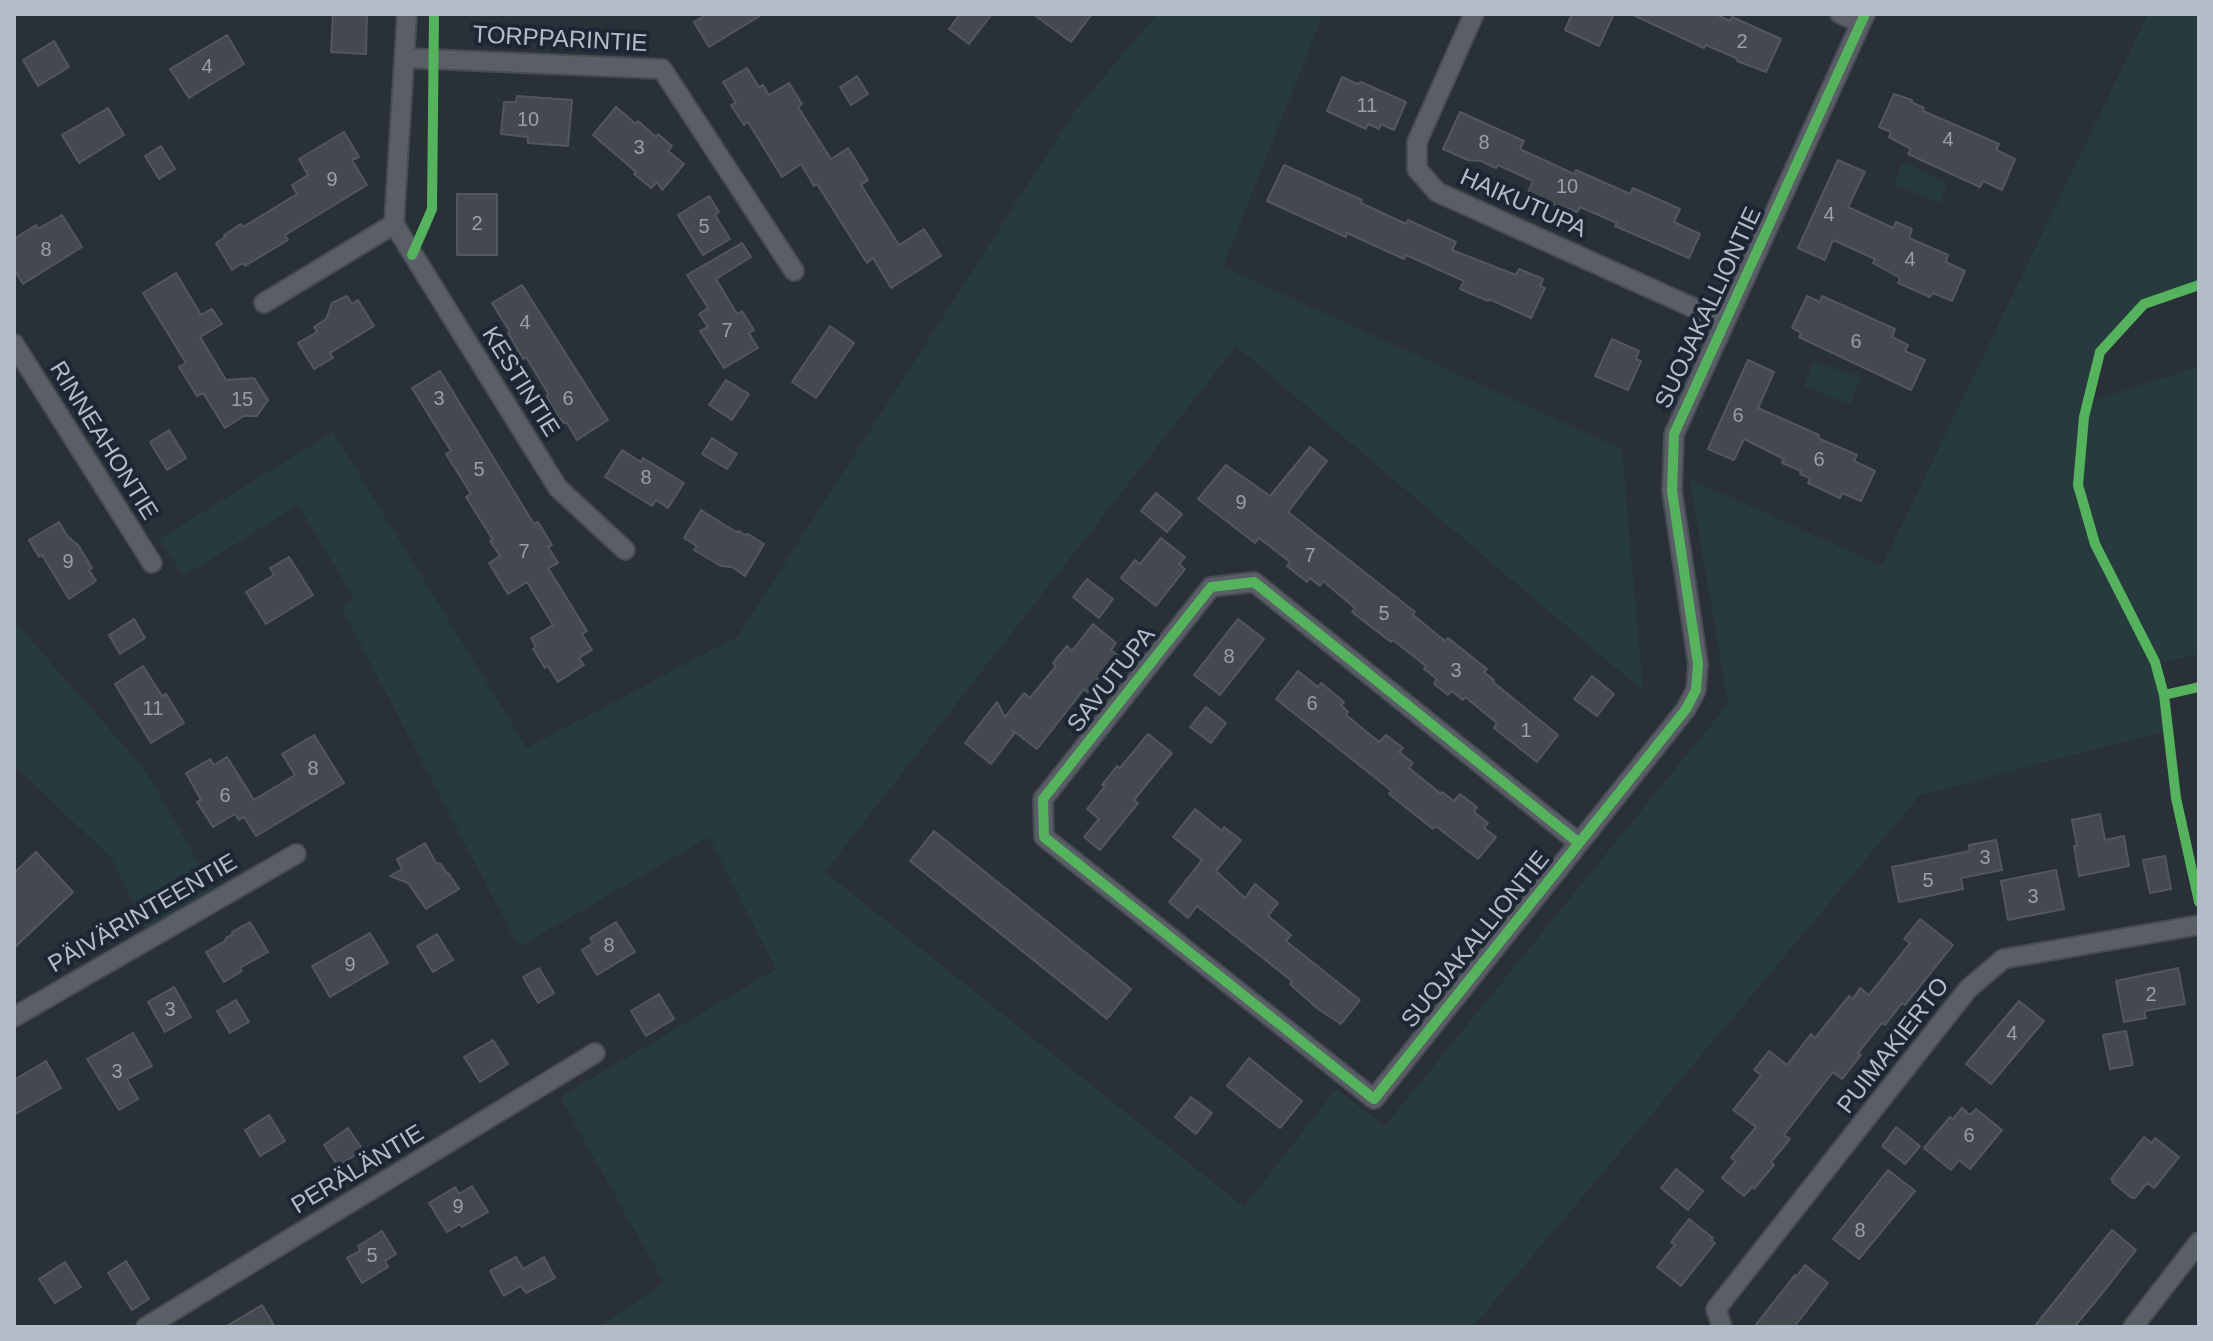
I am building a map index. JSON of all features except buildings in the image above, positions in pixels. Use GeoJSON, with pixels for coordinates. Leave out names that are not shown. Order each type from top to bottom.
{"type":"FeatureCollection","features":[{"type":"Feature","properties":{"kind":"street"},"geometry":{"type":"LineString","coordinates":[[264,303],[394,224],[407,14]]}},
{"type":"Feature","properties":{"kind":"street","name":"HAIKUTUPA"},"geometry":{"type":"LineString","coordinates":[[1474,14],[1417,142],[1417,169],[1437,192],[1725,322]]}},
{"type":"Feature","properties":{"kind":"street"},"geometry":{"type":"LineString","coordinates":[[1840,14],[1863,19]]}},
{"type":"Feature","properties":{"kind":"street","name":"SUOJAKALLIONTIE"},"geometry":{"type":"LineString","coordinates":[[1374,1099],[1686,709],[1696,690],[1698,664],[1672,491],[1674,434],[1863,19]]}},
{"type":"Feature","properties":{"kind":"street","name":"TORPPARINTIE"},"geometry":{"type":"LineString","coordinates":[[405,58],[662,69],[794,271]]}},
{"type":"Feature","properties":{"kind":"street","name":"KESTINTIE"},"geometry":{"type":"LineString","coordinates":[[394,224],[558,488],[625,550]]}},
{"type":"Feature","properties":{"kind":"street","name":"RINNEAHONTIE"},"geometry":{"type":"LineString","coordinates":[[14,344],[152,563]]}},
{"type":"Feature","properties":{"kind":"street","name":"SAVUTUPA"},"geometry":{"type":"LineString","coordinates":[[1374,1099],[1044,837],[1043,799],[1211,587],[1254,582],[1579,843]]}},
{"type":"Feature","properties":{"kind":"street","name":"PÄIVÄRINTEENTIE"},"geometry":{"type":"LineString","coordinates":[[14,1017],[296,854]]}},
{"type":"Feature","properties":{"kind":"street","name":"PUIMAKIERTO"},"geometry":{"type":"LineString","coordinates":[[1722,1327],[1716,1309],[1968,989],[2003,959],[2199,925]]}},
{"type":"Feature","properties":{"kind":"street","name":"PERÄLÄNTIE"},"geometry":{"type":"LineString","coordinates":[[146,1327],[595,1053]]}},
{"type":"Feature","properties":{"kind":"street"},"geometry":{"type":"LineString","coordinates":[[2133,1327],[2199,1242]]}},
{"type":"Feature","properties":{"kind":"green space"},"geometry":{"type":"Polygon","coordinates":[[[1157,14],[1323,14],[1223,267],[1622,449],[1643,691],[1236,346],[825,872],[1244,1207],[1336,1089],[1385,1126],[1728,704],[1690,479],[1882,566],[2148,14],[2199,14],[2199,291],[2144,304],[2100,352],[2087,403],[2199,366],[2199,655],[2155,663],[2164,695],[2166,731],[1920,795],[1473,1327],[598,1327],[664,1283],[560,1097],[776,969],[709,837],[519,947],[341,607],[354,598],[298,505],[184,576],[159,539],[333,432],[527,748],[738,636],[1075,111],[1157,14]]]}},
{"type":"Feature","properties":{"kind":"green space"},"geometry":{"type":"Polygon","coordinates":[[[1902,162],[1947,182],[1940,203],[1895,185],[1902,162]]]}},
{"type":"Feature","properties":{"kind":"green space"},"geometry":{"type":"Polygon","coordinates":[[[1814,361],[1861,378],[1850,404],[1804,386],[1814,361]]]}},
{"type":"Feature","properties":{"kind":"green space"},"geometry":{"type":"Polygon","coordinates":[[[14,621],[143,767],[219,898],[150,937],[112,859],[14,765],[14,621]]]}},
{"type":"Feature","properties":{"kind":"cycle path"},"geometry":{"type":"LineString","coordinates":[[412,255],[432,209],[434,14]]}},
{"type":"Feature","properties":{"kind":"cycle path"},"geometry":{"type":"LineString","coordinates":[[1579,843],[1254,582],[1211,587],[1043,799],[1044,837],[1374,1099],[1579,843],[1686,709],[1696,690],[1698,664],[1672,491],[1674,434],[1865,14]]}},
{"type":"Feature","properties":{"kind":"cycle path"},"geometry":{"type":"LineString","coordinates":[[2164,695],[2155,662],[2095,544],[2078,485],[2084,417],[2100,352],[2144,304],[2199,285]]}},
{"type":"Feature","properties":{"kind":"cycle path"},"geometry":{"type":"LineString","coordinates":[[2199,687],[2164,695],[2176,798],[2199,902]]}}]}
